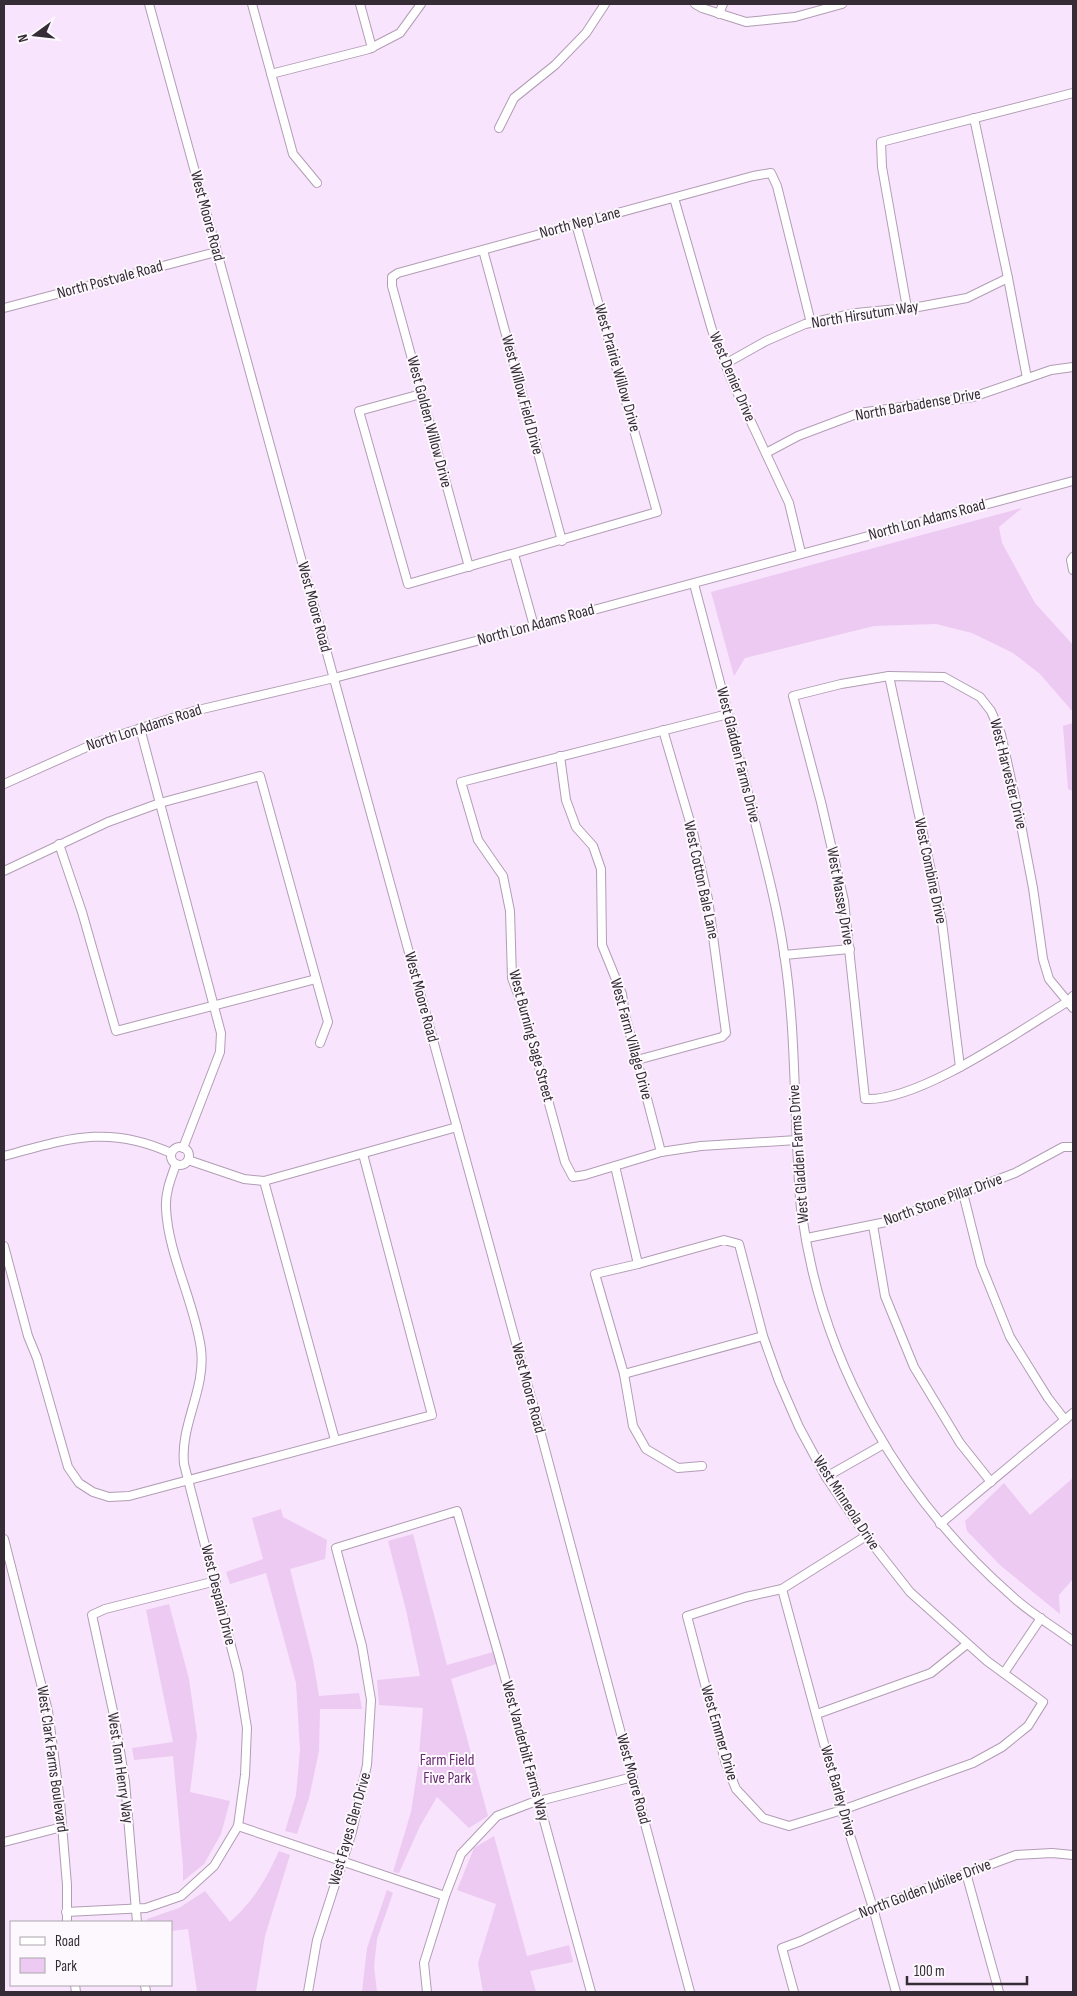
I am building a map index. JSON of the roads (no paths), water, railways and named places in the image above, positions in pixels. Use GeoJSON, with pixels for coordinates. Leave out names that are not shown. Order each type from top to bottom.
{"type":"FeatureCollection","features":[{"type":"Feature","properties":{"kind":"street","name":"West Moore Road"},"geometry":{"type":"LineString","coordinates":[[149,4],[457,1127],[690,1992]]}},
{"type":"Feature","properties":{"kind":"street"},"geometry":{"type":"LineString","coordinates":[[252,4],[293,154],[317,184]]}},
{"type":"Feature","properties":{"kind":"street"},"geometry":{"type":"LineString","coordinates":[[360,4],[372,48]]}},
{"type":"Feature","properties":{"kind":"street"},"geometry":{"type":"LineString","coordinates":[[271,74],[372,48],[400,33],[421,4]]}},
{"type":"Feature","properties":{"kind":"street"},"geometry":{"type":"LineString","coordinates":[[499,128],[514,98],[555,64],[586,33],[605,4]]}},
{"type":"Feature","properties":{"kind":"street"},"geometry":{"type":"LineString","coordinates":[[695,4],[746,22],[796,17],[842,4]]}},
{"type":"Feature","properties":{"kind":"street"},"geometry":{"type":"LineString","coordinates":[[719,14],[723,4]]}},
{"type":"Feature","properties":{"kind":"street"},"geometry":{"type":"LineString","coordinates":[[908,308],[882,167],[881,142],[1073,93]]}},
{"type":"Feature","properties":{"kind":"street"},"geometry":{"type":"LineString","coordinates":[[974,118],[1027,378]]}},
{"type":"Feature","properties":{"kind":"street","name":"North Nep Lane"},"geometry":{"type":"LineString","coordinates":[[392,278],[398,273],[770,173],[777,186],[811,323]]}},
{"type":"Feature","properties":{"kind":"street","name":"West Denier Drive"},"geometry":{"type":"LineString","coordinates":[[674,198],[712,330],[725,364],[789,503],[801,553]]}},
{"type":"Feature","properties":{"kind":"street","name":"West Prairie Willow Drive"},"geometry":{"type":"LineString","coordinates":[[562,540],[658,512],[576,224]]}},
{"type":"Feature","properties":{"kind":"street","name":"West Willow Field Drive"},"geometry":{"type":"LineString","coordinates":[[483,250],[562,540]]}},
{"type":"Feature","properties":{"kind":"street","name":"North Postvale Road"},"geometry":{"type":"LineString","coordinates":[[4,308],[216,252]]}},
{"type":"Feature","properties":{"kind":"street","name":"West Golden Willow Drive"},"geometry":{"type":"LineString","coordinates":[[392,278],[392,286],[469,566]]}},
{"type":"Feature","properties":{"kind":"street","name":"North Hirsutum Way"},"geometry":{"type":"LineString","coordinates":[[725,364],[766,341],[811,323],[856,313],[908,308],[967,298],[1008,278]]}},
{"type":"Feature","properties":{"kind":"street","name":"North Barbadense Drive"},"geometry":{"type":"LineString","coordinates":[[766,453],[798,436],[859,413],[973,398],[1051,370],[1073,367]]}},
{"type":"Feature","properties":{"kind":"street"},"geometry":{"type":"LineString","coordinates":[[421,394],[359,411],[408,584],[562,540]]}},
{"type":"Feature","properties":{"kind":"street","name":"North Lon Adams Road"},"geometry":{"type":"LineString","coordinates":[[4,784],[98,742],[194,711],[334,678],[534,626],[1073,481]]}},
{"type":"Feature","properties":{"kind":"street"},"geometry":{"type":"LineString","coordinates":[[514,554],[534,626]]}},
{"type":"Feature","properties":{"kind":"street"},"geometry":{"type":"LineString","coordinates":[[1072,559],[1073,570]]}},
{"type":"Feature","properties":{"kind":"street","name":"West Gladden Farms Drive"},"geometry":{"type":"LineString","coordinates":[[694,584],[773,893],[784,955],[802,1216],[823,1307],[842,1360],[867,1415],[884,1444],[903,1475],[940,1524],[1013,1598],[1073,1641]]}},
{"type":"Feature","properties":{"kind":"street","name":"West Harvester Drive"},"geometry":{"type":"LineString","coordinates":[[793,696],[840,684],[889,676],[944,678],[980,697],[991,711],[1000,734],[1021,825],[1033,888],[1043,958],[1049,979],[1070,999],[1073,1008]]}},
{"type":"Feature","properties":{"kind":"street","name":"West Combine Drive"},"geometry":{"type":"LineString","coordinates":[[889,676],[942,922],[960,1067]]}},
{"type":"Feature","properties":{"kind":"street","name":"West Massey Drive"},"geometry":{"type":"LineString","coordinates":[[793,696],[822,802],[844,901],[865,1099],[879,1100],[904,1092],[960,1067]]}},
{"type":"Feature","properties":{"kind":"street"},"geometry":{"type":"LineString","coordinates":[[560,756],[728,714]]}},
{"type":"Feature","properties":{"kind":"street"},"geometry":{"type":"LineString","coordinates":[[140,728],[220,1033],[220,1052],[183,1148]]}},
{"type":"Feature","properties":{"kind":"street","name":"West Cotton Bale Lane"},"geometry":{"type":"LineString","coordinates":[[637,1060],[722,1037],[726,1033],[708,899],[693,832],[663,730]]}},
{"type":"Feature","properties":{"kind":"street","name":"West Burning Sage Street"},"geometry":{"type":"LineString","coordinates":[[560,756],[461,782],[478,840],[503,876],[510,911],[512,978],[522,1005],[565,1162],[573,1177],[615,1166]]}},
{"type":"Feature","properties":{"kind":"street","name":"West Farm Village Drive"},"geometry":{"type":"LineString","coordinates":[[560,756],[566,800],[576,827],[593,846],[601,869],[602,945],[622,994],[625,1015],[661,1152]]}},
{"type":"Feature","properties":{"kind":"street"},"geometry":{"type":"LineString","coordinates":[[4,871],[108,822],[160,803],[260,776],[328,1022],[320,1043]]}},
{"type":"Feature","properties":{"kind":"street"},"geometry":{"type":"LineString","coordinates":[[59,844],[82,912],[116,1031],[316,979]]}},
{"type":"Feature","properties":{"kind":"street"},"geometry":{"type":"LineString","coordinates":[[784,955],[850,949]]}},
{"type":"Feature","properties":{"kind":"street"},"geometry":{"type":"LineString","coordinates":[[960,1067],[1070,999]]}},
{"type":"Feature","properties":{"kind":"street"},"geometry":{"type":"LineString","coordinates":[[188,1160],[244,1179],[264,1181],[457,1127]]}},
{"type":"Feature","properties":{"kind":"street"},"geometry":{"type":"LineString","coordinates":[[4,1156],[79,1138],[113,1136],[156,1146],[171,1153]]}},
{"type":"Feature","properties":{"kind":"street"},"geometry":{"type":"LineString","coordinates":[[702,1466],[678,1468],[646,1449],[633,1426],[624,1374],[595,1274],[638,1264],[615,1166],[661,1152],[702,1146],[797,1140]]}},
{"type":"Feature","properties":{"kind":"street"},"geometry":{"type":"LineString","coordinates":[[177,1147],[183,1148],[188,1152],[188,1160],[183,1164],[176,1164],[171,1159],[171,1153],[177,1147]]}},
{"type":"Feature","properties":{"kind":"street","name":"North Stone Pillar Drive"},"geometry":{"type":"LineString","coordinates":[[807,1238],[886,1222],[1015,1173],[1063,1147],[1073,1147]]}},
{"type":"Feature","properties":{"kind":"street"},"geometry":{"type":"LineString","coordinates":[[4,1246],[28,1336],[37,1358],[68,1467],[79,1483],[93,1492],[109,1497],[129,1496],[432,1414],[363,1154]]}},
{"type":"Feature","properties":{"kind":"street","name":"West Despain Drive"},"geometry":{"type":"LineString","coordinates":[[66,1912],[146,1908],[181,1896],[214,1866],[238,1826],[245,1775],[247,1728],[238,1673],[216,1581],[188,1480],[183,1448],[185,1430],[196,1399],[201,1373],[201,1349],[169,1230],[166,1208],[168,1188],[176,1164]]}},
{"type":"Feature","properties":{"kind":"street"},"geometry":{"type":"LineString","coordinates":[[264,1181],[335,1440]]}},
{"type":"Feature","properties":{"kind":"street"},"geometry":{"type":"LineString","coordinates":[[963,1193],[981,1265],[1010,1337],[1048,1398],[1065,1420]]}},
{"type":"Feature","properties":{"kind":"street"},"geometry":{"type":"LineString","coordinates":[[873,1225],[885,1296],[914,1367],[960,1443],[991,1482]]}},
{"type":"Feature","properties":{"kind":"street","name":"West Minneola Drive"},"geometry":{"type":"LineString","coordinates":[[638,1264],[724,1240],[739,1244],[763,1336],[779,1381],[826,1477],[866,1536],[910,1592],[986,1661],[1043,1702]]}},
{"type":"Feature","properties":{"kind":"street"},"geometry":{"type":"LineString","coordinates":[[624,1374],[763,1336]]}},
{"type":"Feature","properties":{"kind":"street"},"geometry":{"type":"LineString","coordinates":[[940,1524],[1073,1413]]}},
{"type":"Feature","properties":{"kind":"street"},"geometry":{"type":"LineString","coordinates":[[826,1477],[884,1444]]}},
{"type":"Feature","properties":{"kind":"street","name":"West Vanderbilt Farms Way"},"geometry":{"type":"LineString","coordinates":[[336,1548],[457,1511],[499,1656],[591,1992]]}},
{"type":"Feature","properties":{"kind":"street"},"geometry":{"type":"LineString","coordinates":[[782,1589],[866,1536]]}},
{"type":"Feature","properties":{"kind":"street","name":"West Clark Farms Boulevard"},"geometry":{"type":"LineString","coordinates":[[4,1540],[48,1711],[62,1827],[67,1885],[67,1921]]}},
{"type":"Feature","properties":{"kind":"street","name":"West Fayes Glen Drive"},"geometry":{"type":"LineString","coordinates":[[308,1992],[316,1940],[352,1832],[367,1765],[371,1700],[362,1646],[336,1548]]}},
{"type":"Feature","properties":{"kind":"street","name":"West Tom Henry Way"},"geometry":{"type":"LineString","coordinates":[[137,1921],[125,1782],[115,1720],[92,1615],[105,1609],[216,1581]]}},
{"type":"Feature","properties":{"kind":"street","name":"West Emmer Drive"},"geometry":{"type":"LineString","coordinates":[[782,1589],[746,1597],[687,1616],[726,1764],[736,1789],[763,1818],[789,1826],[842,1810],[973,1763],[1002,1747],[1028,1726],[1043,1702]]}},
{"type":"Feature","properties":{"kind":"street","name":"West Barley Drive"},"geometry":{"type":"LineString","coordinates":[[782,1589],[842,1810],[874,1908],[896,1992]]}},
{"type":"Feature","properties":{"kind":"street"},"geometry":{"type":"LineString","coordinates":[[1004,1673],[1041,1618]]}},
{"type":"Feature","properties":{"kind":"street"},"geometry":{"type":"LineString","coordinates":[[817,1714],[931,1673],[967,1644]]}},
{"type":"Feature","properties":{"kind":"street"},"geometry":{"type":"LineString","coordinates":[[428,1992],[424,1962],[445,1896],[461,1854],[497,1816],[538,1801],[633,1777]]}},
{"type":"Feature","properties":{"kind":"street"},"geometry":{"type":"LineString","coordinates":[[238,1826],[445,1896]]}},
{"type":"Feature","properties":{"kind":"street"},"geometry":{"type":"LineString","coordinates":[[4,1842],[62,1827]]}},
{"type":"Feature","properties":{"kind":"street","name":"North Golden Jubilee Drive"},"geometry":{"type":"LineString","coordinates":[[794,1992],[782,1948],[874,1908],[1016,1855],[1052,1853],[1073,1855]]}},
{"type":"Feature","properties":{"kind":"street"},"geometry":{"type":"LineString","coordinates":[[966,1873],[999,1992]]}},
{"type":"Feature","properties":{"kind":"park label","name":"Farm Field Five Park"},"geometry":{"type":"Point","coordinates":[447,1769]}}]}
